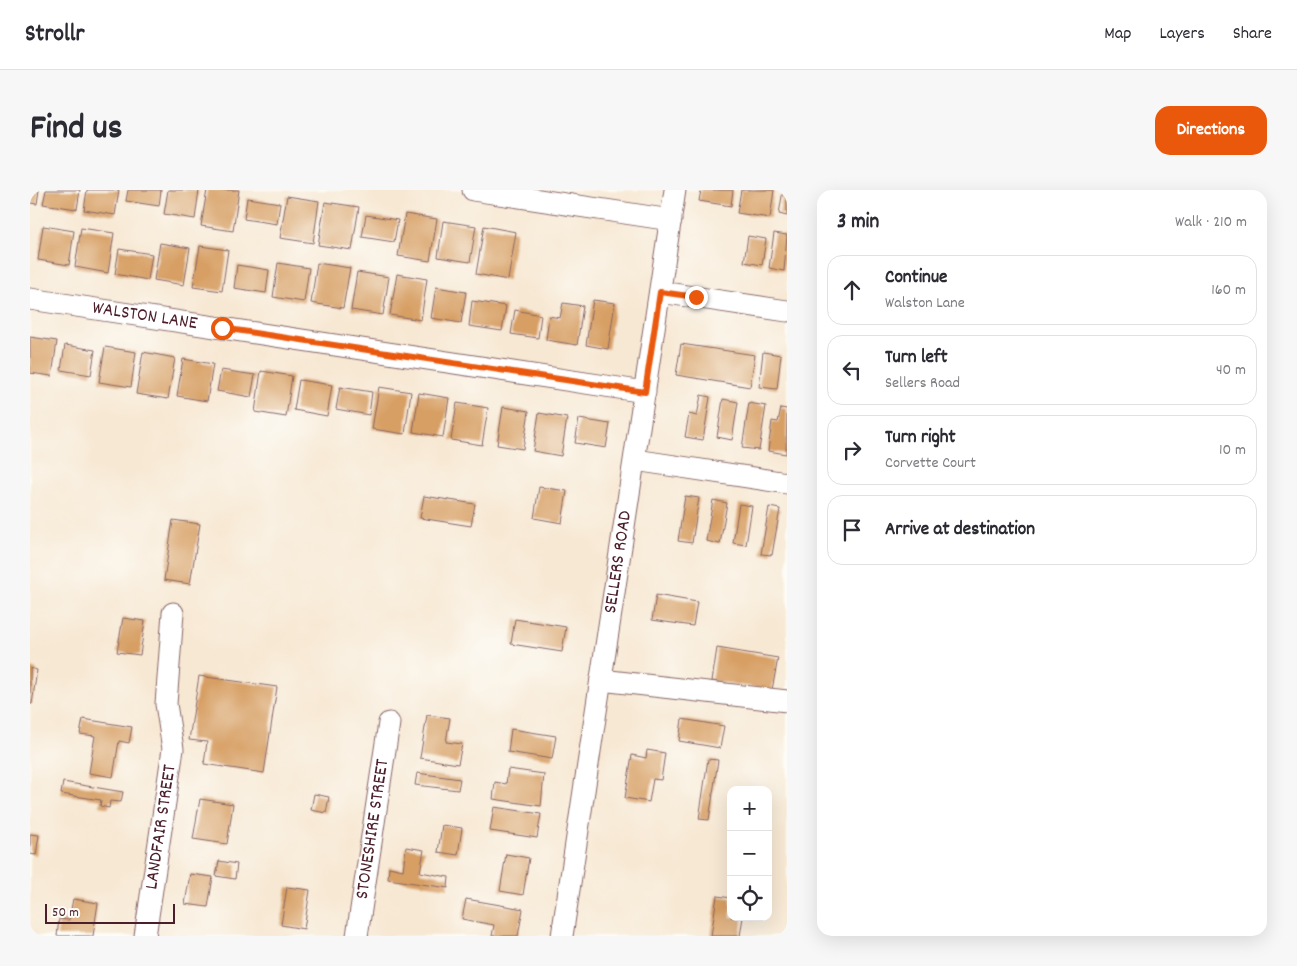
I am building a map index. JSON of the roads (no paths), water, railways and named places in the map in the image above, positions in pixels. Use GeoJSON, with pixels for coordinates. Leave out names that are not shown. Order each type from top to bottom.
{"type":"FeatureCollection","features":[{"type":"Feature","properties":{"kind":"street"},"geometry":{"type":"LineString","coordinates":[[473,190],[671,220]]}},
{"type":"Feature","properties":{"kind":"street","name":"SELLERS ROAD"},"geometry":{"type":"LineString","coordinates":[[562,936],[675,190]]}},
{"type":"Feature","properties":{"kind":"street"},"geometry":{"type":"LineString","coordinates":[[660,292],[787,311]]}},
{"type":"Feature","properties":{"kind":"street","name":"WALSTON LANE"},"geometry":{"type":"LineString","coordinates":[[30,299],[645,392]]}},
{"type":"Feature","properties":{"kind":"street"},"geometry":{"type":"LineString","coordinates":[[634,460],[787,483]]}},
{"type":"Feature","properties":{"kind":"street","name":"LANDFAIR STREET"},"geometry":{"type":"LineString","coordinates":[[145,936],[173,749],[166,704],[173,614]]}},
{"type":"Feature","properties":{"kind":"street"},"geometry":{"type":"LineString","coordinates":[[601,680],[787,701]]}},
{"type":"Feature","properties":{"kind":"street","name":"STONESHIRE STREET"},"geometry":{"type":"LineString","coordinates":[[357,936],[389,723]]}}]}
